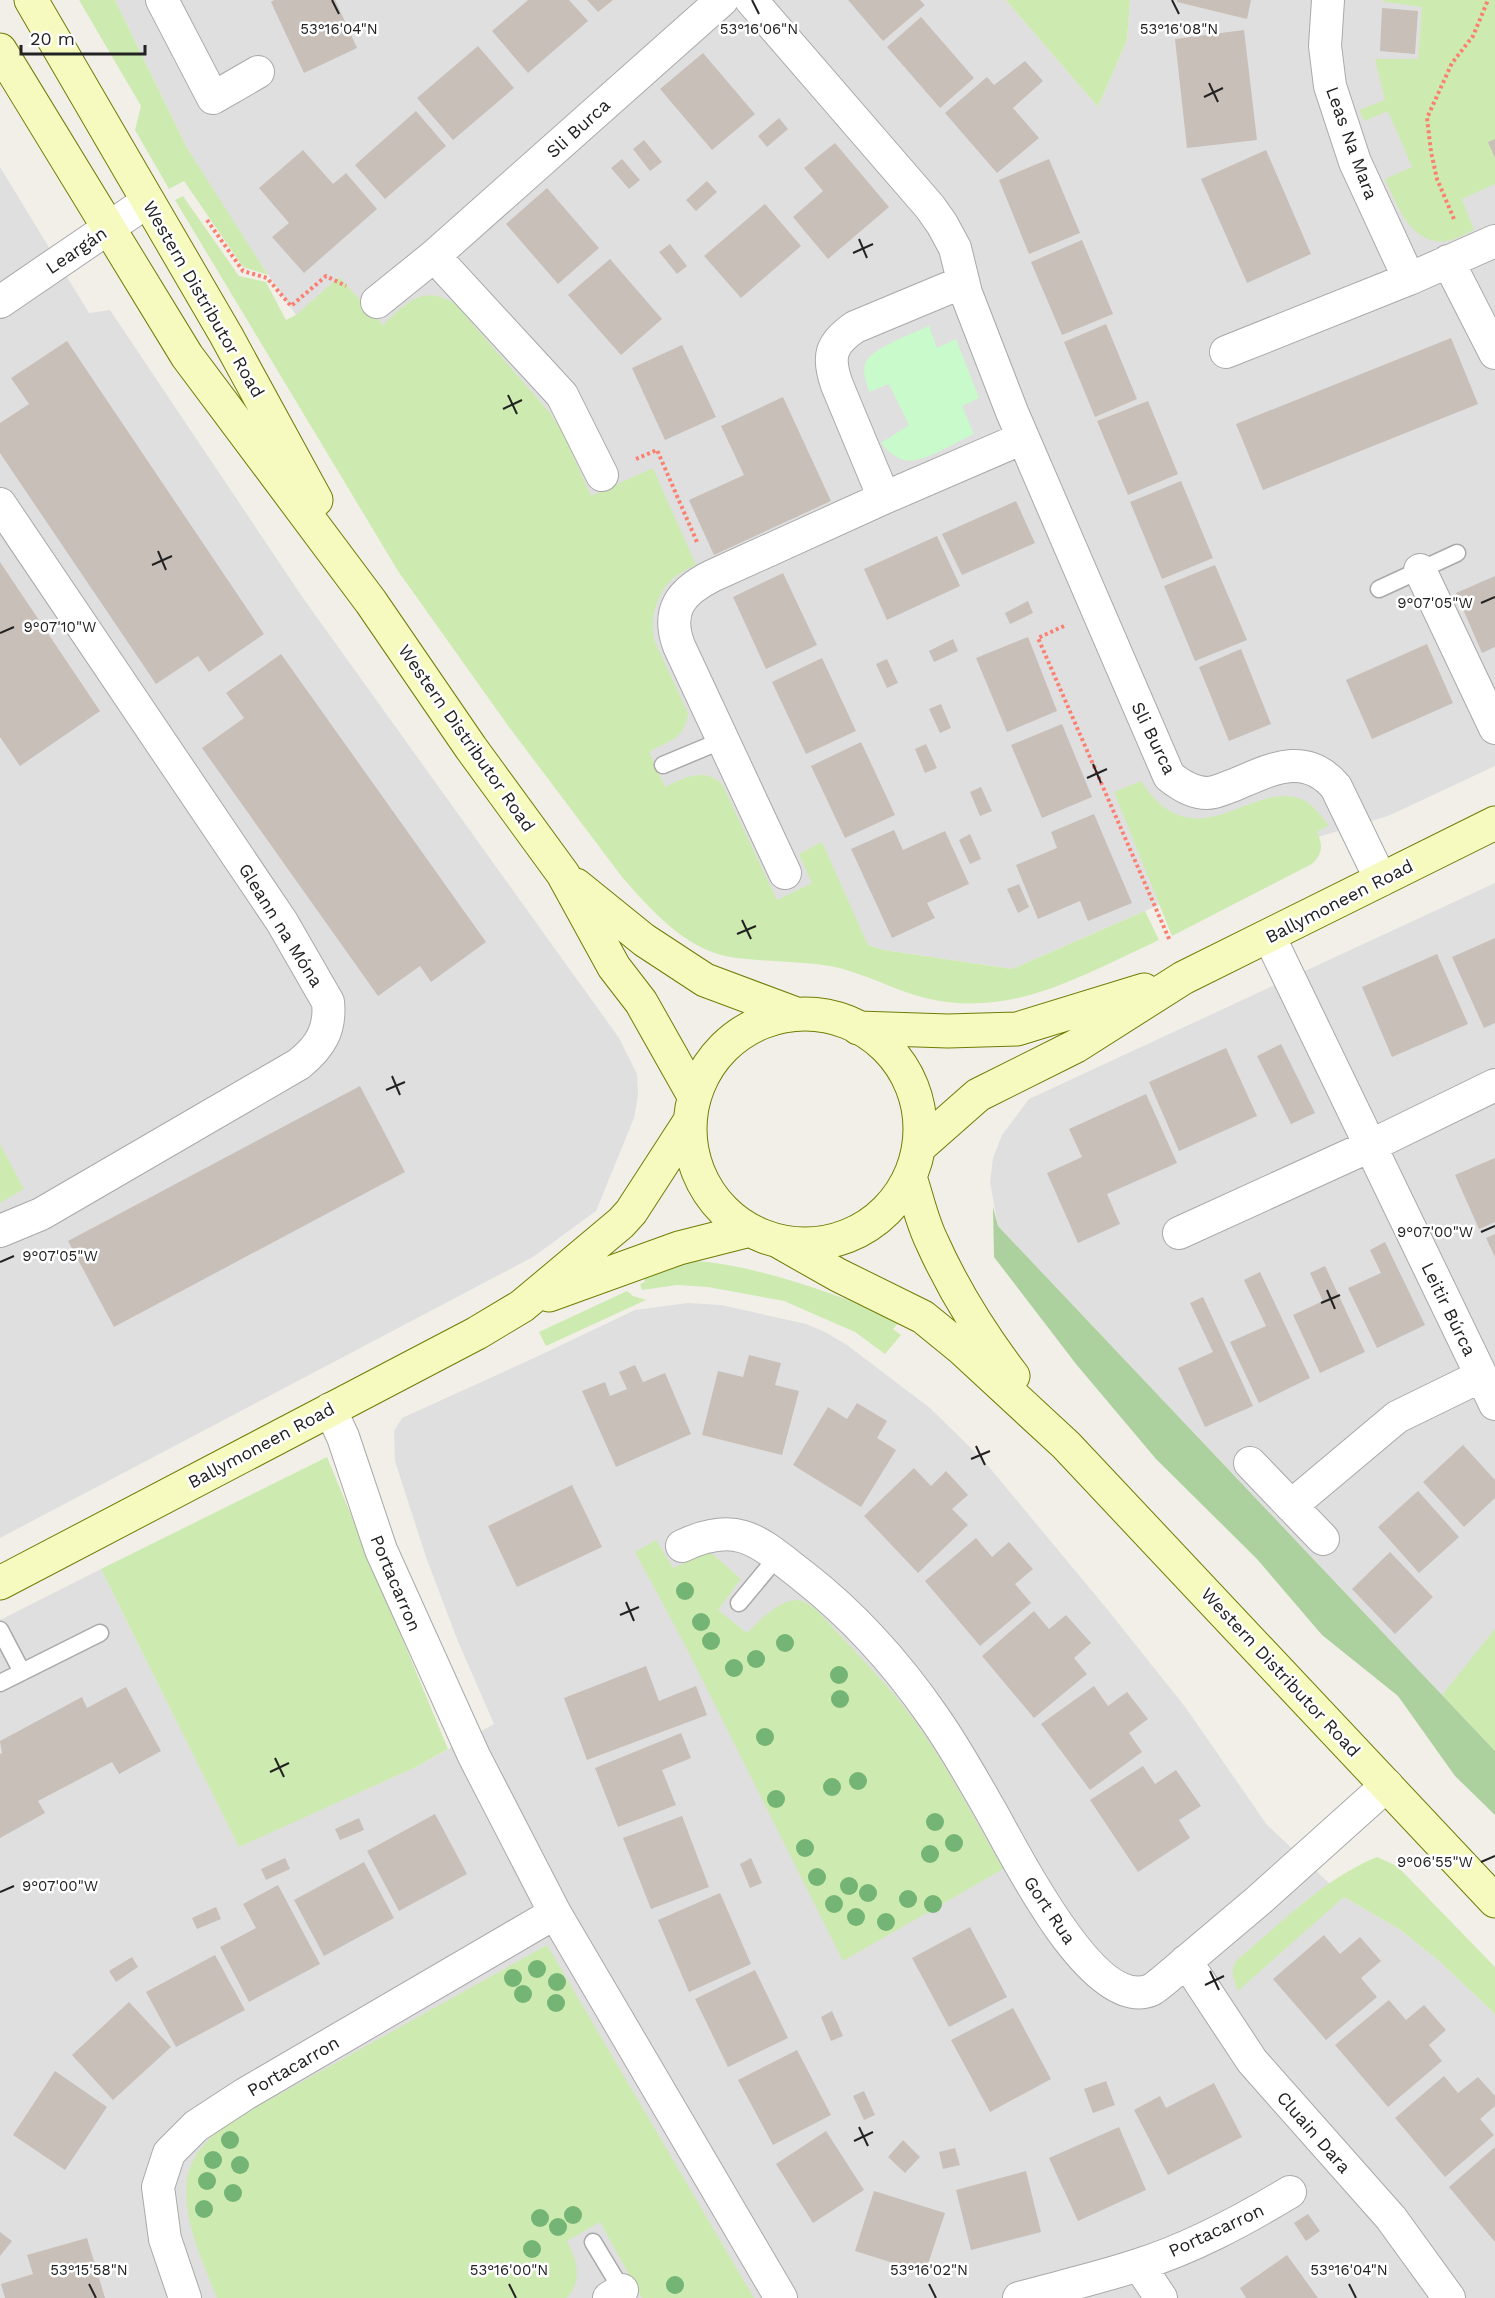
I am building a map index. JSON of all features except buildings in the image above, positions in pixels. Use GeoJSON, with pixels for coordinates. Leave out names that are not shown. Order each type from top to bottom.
{"type":"FeatureCollection","features":[{"type":"Feature","properties":{"kind":"street","name":"Western Distributor Road"},"geometry":{"type":"LineString","coordinates":[[31,0],[226,335],[371,602]]}},
{"type":"Feature","properties":{"kind":"street"},"geometry":{"type":"LineString","coordinates":[[162,0],[213,98],[258,72]]}},
{"type":"Feature","properties":{"kind":"street","name":"Sli Burca"},"geometry":{"type":"LineString","coordinates":[[377,302],[434,256],[723,0]]}},
{"type":"Feature","properties":{"kind":"street","name":"Sli Burca"},"geometry":{"type":"LineString","coordinates":[[751,0],[936,215],[955,248],[963,282],[1023,438],[1169,776],[1186,788],[1205,793],[1217,792],[1280,767],[1304,766],[1316,770],[1336,787],[1381,880]]}},
{"type":"Feature","properties":{"kind":"street","name":"Leas Na Mara"},"geometry":{"type":"LineString","coordinates":[[1328,0],[1324,46],[1330,86],[1355,162],[1409,279]]}},
{"type":"Feature","properties":{"kind":"street","name":"Western Distributor Road"},"geometry":{"type":"LineString","coordinates":[[0,50],[187,356],[371,602],[471,748],[563,874],[614,967],[641,1002],[692,1109],[694,1162],[705,1187],[731,1217],[838,1275],[923,1317],[1066,1445],[1495,1901]]}},
{"type":"Feature","properties":{"kind":"street","name":"Leargán"},"geometry":{"type":"LineString","coordinates":[[1,298],[148,201]]}},
{"type":"Feature","properties":{"kind":"street"},"geometry":{"type":"LineString","coordinates":[[1226,352],[1409,279],[1470,252],[1495,353]]}},
{"type":"Feature","properties":{"kind":"street"},"geometry":{"type":"LineString","coordinates":[[434,256],[562,395],[602,475]]}},
{"type":"Feature","properties":{"kind":"street"},"geometry":{"type":"LineString","coordinates":[[884,498],[832,371],[832,352],[840,339],[855,327],[963,282]]}},
{"type":"Feature","properties":{"kind":"street"},"geometry":{"type":"LineString","coordinates":[[785,873],[679,646],[674,623],[675,610],[693,585],[1023,438]]}},
{"type":"Feature","properties":{"kind":"street","name":"Gleann na Móna"},"geometry":{"type":"LineString","coordinates":[[0,504],[282,922],[328,1002],[330,1016],[328,1029],[321,1043],[299,1064],[41,1214],[0,1231]]}},
{"type":"Feature","properties":{"kind":"street"},"geometry":{"type":"LineString","coordinates":[[1420,570],[1495,728]]}},
{"type":"Feature","properties":{"kind":"street","name":"Ballymoneen Road"},"geometry":{"type":"LineString","coordinates":[[522,1306],[642,1260],[680,1248],[764,1236],[798,1244],[830,1242],[855,1234],[881,1216],[897,1198],[914,1162],[978,1095],[1076,1046],[1182,978],[1495,824]]}},
{"type":"Feature","properties":{"kind":"street","name":"Western Distributor Road"},"geometry":{"type":"LineString","coordinates":[[563,874],[644,940],[705,980],[796,1014]]}},
{"type":"Feature","properties":{"kind":"street","name":"Leitir Búrca"},"geometry":{"type":"LineString","coordinates":[[1269,936],[1372,1145],[1495,1404]]}},
{"type":"Feature","properties":{"kind":"street","name":"Ballymoneen Road"},"geometry":{"type":"LineString","coordinates":[[858,1028],[948,1031],[1017,1029],[1182,978]]}},
{"type":"Feature","properties":{"kind":"street"},"geometry":{"type":"LineString","coordinates":[[796,1014],[832,1017],[858,1028]]}},
{"type":"Feature","properties":{"kind":"street","name":"Ballymoneen Road"},"geometry":{"type":"LineString","coordinates":[[0,1583],[477,1333],[522,1306],[604,1239],[631,1212],[692,1109],[702,1077],[713,1059],[735,1037],[747,1029],[770,1019],[796,1014]]}},
{"type":"Feature","properties":{"kind":"street","name":"Western Distributor Road"},"geometry":{"type":"LineString","coordinates":[[858,1028],[882,1043],[903,1069],[912,1087],[918,1107],[914,1162],[931,1240],[955,1289],[982,1335],[1066,1445]]}},
{"type":"Feature","properties":{"kind":"street"},"geometry":{"type":"LineString","coordinates":[[1179,1233],[1372,1145],[1495,1085]]}},
{"type":"Feature","properties":{"kind":"street","name":"Leitir Búrca"},"geometry":{"type":"LineString","coordinates":[[1291,1506],[1396,1417],[1481,1376]]}},
{"type":"Feature","properties":{"kind":"street","name":"Portacarron"},"geometry":{"type":"LineString","coordinates":[[330,1409],[381,1550],[474,1756],[555,1913],[781,2298]]}},
{"type":"Feature","properties":{"kind":"street"},"geometry":{"type":"LineString","coordinates":[[1250,1463],[1323,1539]]}},
{"type":"Feature","properties":{"kind":"street","name":"Gort Rua"},"geometry":{"type":"LineString","coordinates":[[682,1546],[702,1536],[734,1533],[778,1556],[816,1586],[852,1620],[917,1693],[967,1769],[1042,1903],[1068,1939],[1097,1971],[1123,1988],[1139,1992],[1151,1990],[1277,1885],[1387,1785]]}},
{"type":"Feature","properties":{"kind":"street","name":"Portacarron"},"geometry":{"type":"LineString","coordinates":[[185,2298],[165,2239],[158,2187],[169,2153],[196,2126],[245,2094],[555,1913]]}},
{"type":"Feature","properties":{"kind":"street","name":"Cluain Dara"},"geometry":{"type":"LineString","coordinates":[[1186,1961],[1252,2061],[1390,2218],[1449,2298]]}},
{"type":"Feature","properties":{"kind":"street","name":"Portacarron"},"geometry":{"type":"LineString","coordinates":[[1019,2298],[1139,2265],[1210,2236],[1247,2218],[1290,2192]]}},
{"type":"Feature","properties":{"kind":"street"},"geometry":{"type":"LineString","coordinates":[[1139,2265],[1161,2298]]}},
{"type":"Feature","properties":{"kind":"lane"},"geometry":{"type":"LineString","coordinates":[[1379,589],[1457,553]]}},
{"type":"Feature","properties":{"kind":"lane"},"geometry":{"type":"LineString","coordinates":[[663,765],[723,740]]}},
{"type":"Feature","properties":{"kind":"lane"},"geometry":{"type":"LineString","coordinates":[[739,1603],[778,1556]]}},
{"type":"Feature","properties":{"kind":"lane"},"geometry":{"type":"LineString","coordinates":[[0,1630],[22,1672]]}},
{"type":"Feature","properties":{"kind":"lane"},"geometry":{"type":"LineString","coordinates":[[0,1683],[100,1633]]}},
{"type":"Feature","properties":{"kind":"lane"},"geometry":{"type":"LineString","coordinates":[[593,2242],[615,2294]]}},
{"type":"Feature","properties":{"kind":"path"},"geometry":{"type":"LineString","coordinates":[[1470,252],[1437,179],[1427,118],[1452,63],[1473,36],[1488,0]]}},
{"type":"Feature","properties":{"kind":"path"},"geometry":{"type":"LineString","coordinates":[[203,216],[243,271],[267,278],[291,306],[326,276],[377,302]]}},
{"type":"Feature","properties":{"kind":"path"},"geometry":{"type":"LineString","coordinates":[[602,475],[657,450],[712,576]]}},
{"type":"Feature","properties":{"kind":"path"},"geometry":{"type":"LineString","coordinates":[[1098,610],[1038,638],[1170,941]]}},
{"type":"Feature","properties":{"kind":"shaded area"},"geometry":{"type":"Polygon","coordinates":[[[115,0],[1006,0],[1098,107],[1127,40],[1130,0],[1495,0],[1495,766],[1388,816],[1305,841],[1012,969],[884,950],[751,906],[296,315],[242,237],[187,148],[115,0]]]}},
{"type":"Feature","properties":{"kind":"shaded area"},"geometry":{"type":"Polygon","coordinates":[[[0,167],[89,313],[110,310],[303,598],[619,1038],[637,1074],[638,1095],[634,1118],[596,1211],[533,1257],[0,1538],[0,167]]]}},
{"type":"Feature","properties":{"kind":"shaded area"},"geometry":{"type":"Polygon","coordinates":[[[1495,883],[1495,1751],[998,1226],[990,1182],[993,1158],[1002,1135],[1029,1099],[1495,883]]]}},
{"type":"Feature","properties":{"kind":"shaded area"},"geometry":{"type":"Polygon","coordinates":[[[688,1303],[721,1305],[806,1324],[825,1332],[847,1345],[930,1408],[984,1461],[1107,1609],[1186,1708],[1267,1825],[1344,1897],[1399,1929],[1438,1960],[1495,2014],[1495,2298],[0,2298],[0,1620],[101,1569],[239,1846],[418,1766],[494,1724],[457,1639],[426,1557],[395,1461],[394,1431],[402,1418],[635,1310],[688,1303]]]}},
{"type":"Feature","properties":{"kind":"green space"},"geometry":{"type":"Polygon","coordinates":[[[79,0],[115,0],[187,148],[268,275],[243,267],[184,181],[169,189],[135,130],[141,106],[79,0]]]}},
{"type":"Feature","properties":{"kind":"green space"},"geometry":{"type":"Polygon","coordinates":[[[1006,0],[1130,0],[1127,40],[1098,107],[1006,0]]]}},
{"type":"Feature","properties":{"kind":"green space"},"geometry":{"type":"Polygon","coordinates":[[[1384,0],[1495,0],[1495,184],[1462,199],[1474,230],[1447,241],[1434,241],[1424,237],[1407,222],[1385,179],[1412,167],[1388,111],[1364,121],[1359,110],[1385,100],[1375,59],[1418,59],[1422,7],[1384,2],[1384,0]]]}},
{"type":"Feature","properties":{"kind":"green space"},"geometry":{"type":"Polygon","coordinates":[[[183,196],[239,276],[266,282],[286,320],[296,315],[339,277],[383,325],[415,299],[433,295],[443,298],[455,304],[550,413],[563,433],[591,496],[653,468],[696,565],[672,580],[665,587],[656,604],[653,624],[655,642],[688,713],[680,734],[649,752],[665,787],[701,775],[715,779],[722,784],[777,900],[812,883],[799,854],[822,842],[868,945],[884,950],[1012,969],[1145,911],[1159,940],[1046,990],[988,1003],[957,1003],[913,995],[854,972],[830,966],[730,957],[714,953],[684,937],[657,915],[622,877],[509,727],[398,571],[175,200],[183,196]]]}},
{"type":"Feature","properties":{"kind":"green space"},"geometry":{"type":"Polygon","coordinates":[[[929,326],[937,348],[956,339],[979,398],[962,406],[974,434],[929,456],[911,461],[904,460],[891,453],[881,443],[909,425],[889,384],[869,392],[864,367],[868,358],[883,347],[929,326]]]}},
{"type":"Feature","properties":{"kind":"green space"},"geometry":{"type":"Polygon","coordinates":[[[1141,781],[1162,806],[1184,817],[1205,818],[1268,798],[1288,796],[1307,802],[1329,825],[1317,832],[1321,849],[1312,864],[1172,936],[1114,792],[1141,781]]]}},
{"type":"Feature","properties":{"kind":"green space"},"geometry":{"type":"Polygon","coordinates":[[[0,1144],[24,1189],[0,1203],[0,1144]]]}},
{"type":"Feature","properties":{"kind":"green space"},"geometry":{"type":"Polygon","coordinates":[[[993,1207],[998,1226],[1495,1751],[1495,1815],[1455,1776],[1398,1696],[1322,1635],[1257,1559],[1156,1459],[1076,1364],[994,1257],[993,1207]]]}},
{"type":"Feature","properties":{"kind":"green space"},"geometry":{"type":"Polygon","coordinates":[[[687,1260],[769,1274],[823,1291],[901,1320],[893,1329],[901,1335],[885,1354],[855,1332],[784,1301],[708,1287],[677,1285],[642,1290],[640,1284],[645,1282],[642,1272],[687,1260]]]}},
{"type":"Feature","properties":{"kind":"green space"},"geometry":{"type":"Polygon","coordinates":[[[627,1291],[633,1296],[646,1300],[546,1346],[539,1332],[627,1291]]]}},
{"type":"Feature","properties":{"kind":"green space"},"geometry":{"type":"Polygon","coordinates":[[[327,1457],[448,1749],[418,1766],[239,1847],[101,1569],[327,1457]]]}},
{"type":"Feature","properties":{"kind":"green space"},"geometry":{"type":"Polygon","coordinates":[[[656,1540],[673,1568],[710,1552],[741,1579],[718,1610],[747,1633],[769,1612],[789,1601],[802,1601],[819,1613],[885,1684],[924,1734],[1003,1869],[843,1961],[686,1647],[635,1552],[656,1540]]]}},
{"type":"Feature","properties":{"kind":"green space"},"geometry":{"type":"Polygon","coordinates":[[[1495,1629],[1495,1751],[1442,1695],[1495,1629]]]}},
{"type":"Feature","properties":{"kind":"green space"},"geometry":{"type":"Polygon","coordinates":[[[1377,1857],[1397,1866],[1495,1967],[1495,2014],[1438,1960],[1399,1929],[1344,1897],[1238,1991],[1233,1971],[1237,1960],[1321,1889],[1377,1857]]]}},
{"type":"Feature","properties":{"kind":"green space"},"geometry":{"type":"Polygon","coordinates":[[[547,1945],[754,2298],[642,2298],[600,2222],[567,2241],[576,2263],[577,2277],[567,2298],[217,2298],[197,2248],[186,2192],[188,2175],[194,2159],[206,2142],[221,2127],[547,1945]]]}}]}
